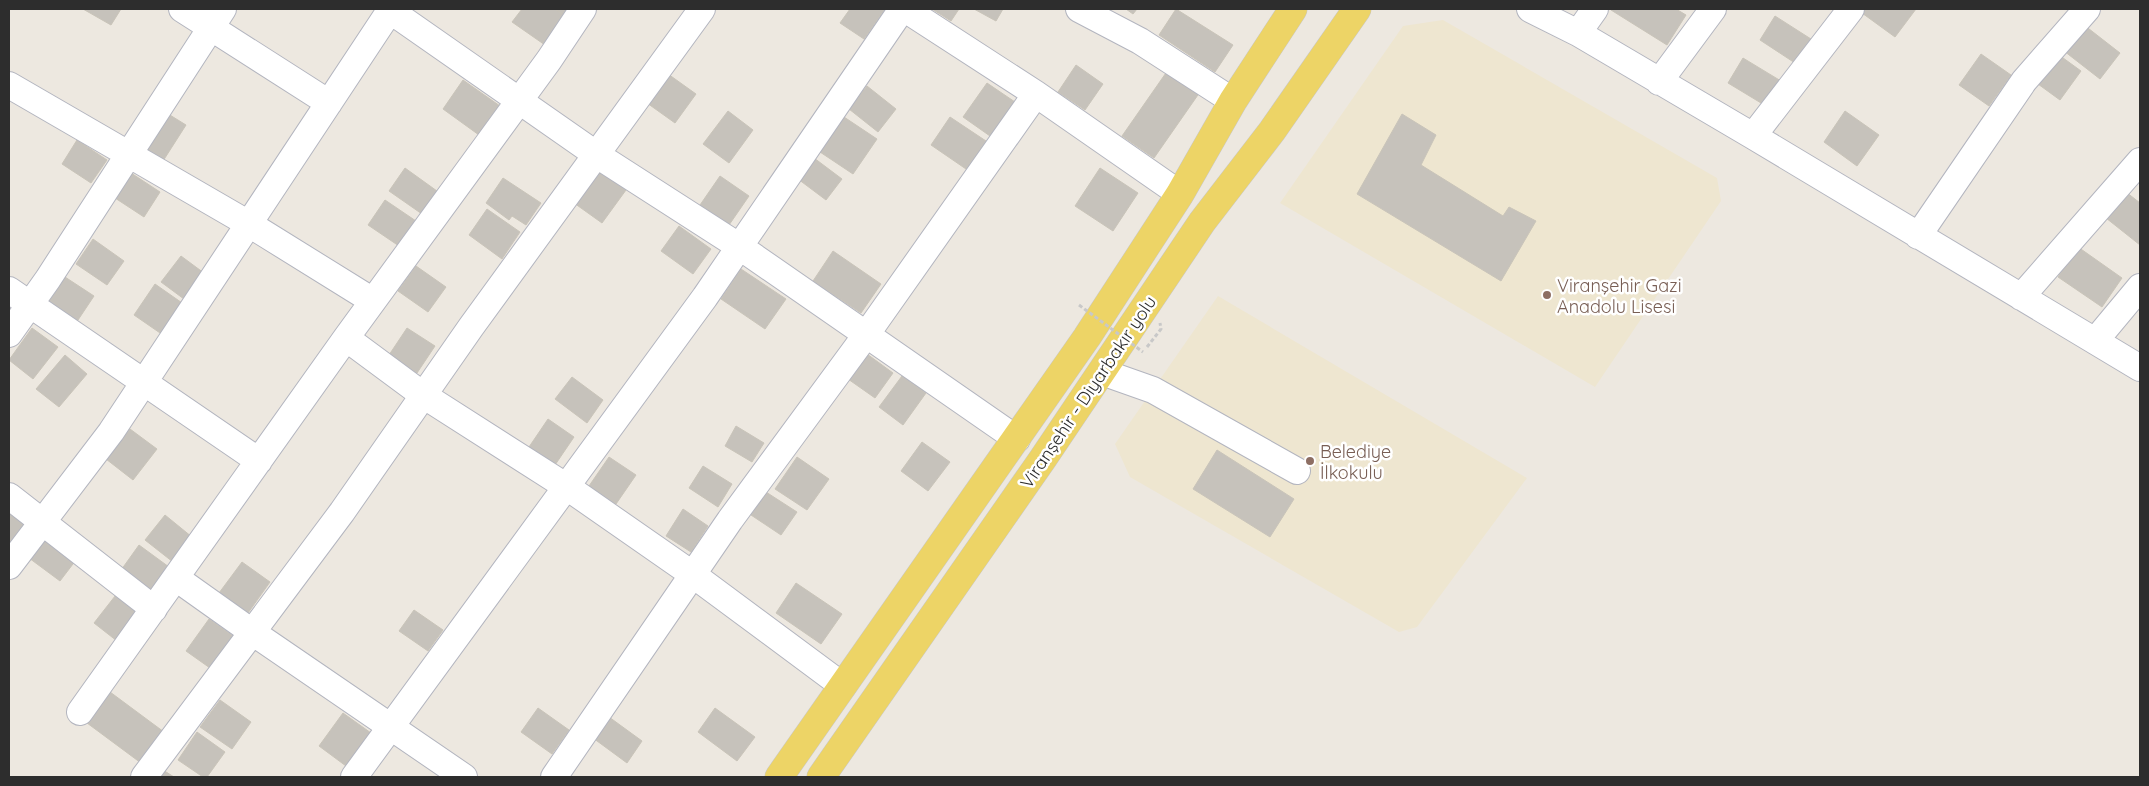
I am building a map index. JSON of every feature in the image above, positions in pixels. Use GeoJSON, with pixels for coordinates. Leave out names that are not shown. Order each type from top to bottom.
{"type":"FeatureCollection","features":[{"type":"Feature","properties":{"kind":"main road","name":"Viranşehir - Diyarbakır yolu"},"geometry":{"type":"LineString","coordinates":[[779,777],[1087,337],[1180,194],[1233,101],[1293,9]]}},
{"type":"Feature","properties":{"kind":"main road","name":"Viranşehir - Diyarbakır yolu"},"geometry":{"type":"LineString","coordinates":[[821,777],[1102,372],[1202,222],[1272,132],[1357,9]]}},
{"type":"Feature","properties":{"kind":"street"},"geometry":{"type":"LineString","coordinates":[[182,9],[217,18],[329,103]]}},
{"type":"Feature","properties":{"kind":"street"},"geometry":{"type":"LineString","coordinates":[[9,566],[111,432],[390,9],[597,155],[740,248],[1017,439]]}},
{"type":"Feature","properties":{"kind":"street"},"geometry":{"type":"LineString","coordinates":[[80,712],[583,9]]}},
{"type":"Feature","properties":{"kind":"street"},"geometry":{"type":"LineString","coordinates":[[144,777],[342,512],[423,395],[702,9]]}},
{"type":"Feature","properties":{"kind":"street"},"geometry":{"type":"LineString","coordinates":[[354,777],[392,728],[740,248],[903,9],[1036,94],[1180,194]]}},
{"type":"Feature","properties":{"kind":"street"},"geometry":{"type":"LineString","coordinates":[[1079,9],[1140,41],[1233,101]]}},
{"type":"Feature","properties":{"kind":"street"},"geometry":{"type":"LineString","coordinates":[[1530,9],[1578,33],[2140,368]]}},
{"type":"Feature","properties":{"kind":"street"},"geometry":{"type":"LineString","coordinates":[[1578,33],[1595,9]]}},
{"type":"Feature","properties":{"kind":"street"},"geometry":{"type":"LineString","coordinates":[[1659,82],[1713,9]]}},
{"type":"Feature","properties":{"kind":"street"},"geometry":{"type":"LineString","coordinates":[[1753,136],[1851,9]]}},
{"type":"Feature","properties":{"kind":"street"},"geometry":{"type":"LineString","coordinates":[[1918,236],[2024,80],[2078,12]]}},
{"type":"Feature","properties":{"kind":"street"},"geometry":{"type":"LineString","coordinates":[[9,334],[19,298],[129,155],[217,18]]}},
{"type":"Feature","properties":{"kind":"street"},"geometry":{"type":"LineString","coordinates":[[9,85],[249,224],[373,300]]}},
{"type":"Feature","properties":{"kind":"street"},"geometry":{"type":"LineString","coordinates":[[554,777],[730,520],[866,335],[1036,94]]}},
{"type":"Feature","properties":{"kind":"street"},"geometry":{"type":"LineString","coordinates":[[2021,297],[2140,161]]}},
{"type":"Feature","properties":{"kind":"street"},"geometry":{"type":"LineString","coordinates":[[2095,341],[2140,287]]}},
{"type":"Feature","properties":{"kind":"street"},"geometry":{"type":"LineString","coordinates":[[19,298],[259,461]]}},
{"type":"Feature","properties":{"kind":"street"},"geometry":{"type":"LineString","coordinates":[[346,338],[423,395],[567,487],[692,574],[843,686]]}},
{"type":"Feature","properties":{"kind":"street"},"geometry":{"type":"LineString","coordinates":[[1102,372],[1153,390],[1297,471]]}},
{"type":"Feature","properties":{"kind":"street"},"geometry":{"type":"LineString","coordinates":[[9,496],[154,609]]}},
{"type":"Feature","properties":{"kind":"street"},"geometry":{"type":"LineString","coordinates":[[176,578],[464,777]]}},
{"type":"Feature","properties":{"kind":"path"},"geometry":{"type":"LineString","coordinates":[[1079,306],[1143,352]]}},
{"type":"Feature","properties":{"kind":"shaded area","name":"Viranşehir Gazi Anadolu Lisesi"},"geometry":{"type":"Polygon","coordinates":[[[1443,20],[1717,178],[1721,201],[1595,387],[1280,203],[1403,26],[1443,20]]]}},
{"type":"Feature","properties":{"kind":"shaded area","name":"Belediye İlkokulu"},"geometry":{"type":"Polygon","coordinates":[[[1218,296],[1527,478],[1417,627],[1399,632],[1130,477],[1115,444],[1218,296]]]}},
{"type":"Feature","properties":{"kind":"building"},"geometry":{"type":"Polygon","coordinates":[[[83,9],[121,9],[111,25],[83,9]]]}},
{"type":"Feature","properties":{"kind":"building"},"geometry":{"type":"Polygon","coordinates":[[[522,9],[555,9],[565,16],[545,45],[512,22],[522,9]]]}},
{"type":"Feature","properties":{"kind":"building"},"geometry":{"type":"Polygon","coordinates":[[[555,9],[571,9],[565,16],[555,9]]]}},
{"type":"Feature","properties":{"kind":"building"},"geometry":{"type":"Polygon","coordinates":[[[850,9],[885,9],[864,39],[840,23],[850,9]]]}},
{"type":"Feature","properties":{"kind":"building"},"geometry":{"type":"Polygon","coordinates":[[[932,9],[959,9],[951,21],[932,9]]]}},
{"type":"Feature","properties":{"kind":"building"},"geometry":{"type":"Polygon","coordinates":[[[974,9],[1003,9],[996,21],[974,9]]]}},
{"type":"Feature","properties":{"kind":"building"},"geometry":{"type":"Polygon","coordinates":[[[1126,9],[1137,9],[1133,14],[1126,9]]]}},
{"type":"Feature","properties":{"kind":"building"},"geometry":{"type":"Polygon","coordinates":[[[1176,9],[1233,45],[1215,72],[1159,35],[1176,9]]]}},
{"type":"Feature","properties":{"kind":"building"},"geometry":{"type":"Polygon","coordinates":[[[1612,9],[1676,9],[1686,15],[1667,45],[1612,9]]]}},
{"type":"Feature","properties":{"kind":"building"},"geometry":{"type":"Polygon","coordinates":[[[1865,9],[1916,9],[1895,37],[1862,13],[1865,9]]]}},
{"type":"Feature","properties":{"kind":"building"},"geometry":{"type":"Polygon","coordinates":[[[1775,16],[1811,39],[1795,63],[1760,40],[1775,16]]]}},
{"type":"Feature","properties":{"kind":"building"},"geometry":{"type":"Polygon","coordinates":[[[2084,25],[2120,53],[2100,79],[2064,51],[2084,25]]]}},
{"type":"Feature","properties":{"kind":"building"},"geometry":{"type":"Polygon","coordinates":[[[1981,54],[2011,75],[1989,106],[1959,85],[1981,54]]]}},
{"type":"Feature","properties":{"kind":"building"},"geometry":{"type":"Polygon","coordinates":[[[2059,55],[2081,71],[2060,100],[2038,84],[2059,55]]]}},
{"type":"Feature","properties":{"kind":"building"},"geometry":{"type":"Polygon","coordinates":[[[1743,58],[1781,81],[1766,106],[1728,83],[1743,58]]]}},
{"type":"Feature","properties":{"kind":"building"},"geometry":{"type":"Polygon","coordinates":[[[1076,65],[1103,84],[1085,110],[1058,92],[1076,65]]]}},
{"type":"Feature","properties":{"kind":"building"},"geometry":{"type":"Polygon","coordinates":[[[1168,70],[1200,92],[1154,158],[1122,136],[1168,70]]]}},
{"type":"Feature","properties":{"kind":"building"},"geometry":{"type":"Polygon","coordinates":[[[668,74],[696,94],[675,123],[647,103],[668,74]]]}},
{"type":"Feature","properties":{"kind":"building"},"geometry":{"type":"Polygon","coordinates":[[[463,80],[500,106],[479,135],[443,109],[463,80]]]}},
{"type":"Feature","properties":{"kind":"building"},"geometry":{"type":"Polygon","coordinates":[[[987,83],[1015,102],[990,136],[963,117],[987,83]]]}},
{"type":"Feature","properties":{"kind":"building"},"geometry":{"type":"Polygon","coordinates":[[[867,86],[896,109],[878,132],[849,109],[867,86]]]}},
{"type":"Feature","properties":{"kind":"building"},"geometry":{"type":"Polygon","coordinates":[[[728,111],[753,130],[729,163],[703,144],[728,111]]]}},
{"type":"Feature","properties":{"kind":"building"},"geometry":{"type":"Polygon","coordinates":[[[1845,111],[1879,135],[1857,166],[1824,142],[1845,111]]]}},
{"type":"Feature","properties":{"kind":"building"},"geometry":{"type":"Polygon","coordinates":[[[165,112],[186,125],[163,161],[142,148],[165,112]]]}},
{"type":"Feature","properties":{"kind":"building"},"geometry":{"type":"Polygon","coordinates":[[[1402,114],[1436,135],[1421,165],[1503,216],[1509,207],[1536,221],[1501,281],[1357,194],[1402,114]]]}},
{"type":"Feature","properties":{"kind":"building"},"geometry":{"type":"Polygon","coordinates":[[[841,115],[877,139],[853,174],[817,150],[841,115]]]}},
{"type":"Feature","properties":{"kind":"building"},"geometry":{"type":"Polygon","coordinates":[[[950,117],[986,141],[966,169],[931,145],[950,117]]]}},
{"type":"Feature","properties":{"kind":"building"},"geometry":{"type":"Polygon","coordinates":[[[77,140],[107,160],[91,183],[62,164],[77,140]]]}},
{"type":"Feature","properties":{"kind":"building"},"geometry":{"type":"Polygon","coordinates":[[[814,158],[842,179],[826,200],[798,179],[814,158]]]}},
{"type":"Feature","properties":{"kind":"building"},"geometry":{"type":"Polygon","coordinates":[[[405,168],[437,191],[422,214],[389,191],[405,168]]]}},
{"type":"Feature","properties":{"kind":"building"},"geometry":{"type":"Polygon","coordinates":[[[1100,168],[1138,193],[1113,231],[1075,206],[1100,168]]]}},
{"type":"Feature","properties":{"kind":"building"},"geometry":{"type":"Polygon","coordinates":[[[598,169],[626,190],[602,223],[574,203],[598,169]]]}},
{"type":"Feature","properties":{"kind":"building"},"geometry":{"type":"Polygon","coordinates":[[[131,173],[160,192],[144,217],[115,198],[131,173]]]}},
{"type":"Feature","properties":{"kind":"building"},"geometry":{"type":"Polygon","coordinates":[[[720,176],[749,196],[729,225],[700,205],[720,176]]]}},
{"type":"Feature","properties":{"kind":"building"},"geometry":{"type":"Polygon","coordinates":[[[503,178],[541,203],[526,225],[512,216],[509,220],[486,203],[503,178]]]}},
{"type":"Feature","properties":{"kind":"building"},"geometry":{"type":"Polygon","coordinates":[[[2126,192],[2140,203],[2140,245],[2106,218],[2126,192]]]}},
{"type":"Feature","properties":{"kind":"building"},"geometry":{"type":"Polygon","coordinates":[[[385,200],[416,221],[399,246],[368,225],[385,200]]]}},
{"type":"Feature","properties":{"kind":"building"},"geometry":{"type":"Polygon","coordinates":[[[487,209],[520,232],[502,259],[469,235],[487,209]]]}},
{"type":"Feature","properties":{"kind":"building"},"geometry":{"type":"Polygon","coordinates":[[[679,226],[711,249],[693,274],[661,251],[679,226]]]}},
{"type":"Feature","properties":{"kind":"building"},"geometry":{"type":"Polygon","coordinates":[[[93,239],[124,261],[107,285],[76,264],[93,239]]]}},
{"type":"Feature","properties":{"kind":"building"},"geometry":{"type":"Polygon","coordinates":[[[2078,247],[2122,278],[2102,307],[2058,277],[2078,247]]]}},
{"type":"Feature","properties":{"kind":"building"},"geometry":{"type":"Polygon","coordinates":[[[833,251],[881,284],[861,313],[813,281],[833,251]]]}},
{"type":"Feature","properties":{"kind":"building"},"geometry":{"type":"Polygon","coordinates":[[[181,256],[208,276],[188,302],[161,282],[181,256]]]}},
{"type":"Feature","properties":{"kind":"building"},"geometry":{"type":"Polygon","coordinates":[[[416,266],[446,287],[428,312],[398,291],[416,266]]]}},
{"type":"Feature","properties":{"kind":"building"},"geometry":{"type":"Polygon","coordinates":[[[741,269],[786,299],[765,329],[721,299],[741,269]]]}},
{"type":"Feature","properties":{"kind":"building"},"geometry":{"type":"Polygon","coordinates":[[[65,277],[94,296],[76,323],[47,304],[65,277]]]}},
{"type":"Feature","properties":{"kind":"building"},"geometry":{"type":"Polygon","coordinates":[[[155,284],[185,305],[163,335],[134,315],[155,284]]]}},
{"type":"Feature","properties":{"kind":"building"},"geometry":{"type":"Polygon","coordinates":[[[32,328],[58,347],[33,379],[9,360],[32,328]]]}},
{"type":"Feature","properties":{"kind":"building"},"geometry":{"type":"Polygon","coordinates":[[[407,328],[435,346],[417,373],[389,355],[407,328]]]}},
{"type":"Feature","properties":{"kind":"building"},"geometry":{"type":"Polygon","coordinates":[[[867,354],[893,373],[875,398],[848,379],[867,354]]]}},
{"type":"Feature","properties":{"kind":"building"},"geometry":{"type":"Polygon","coordinates":[[[65,355],[87,374],[59,407],[36,389],[65,355]]]}},
{"type":"Feature","properties":{"kind":"building"},"geometry":{"type":"Polygon","coordinates":[[[902,376],[926,393],[903,425],[879,407],[902,376]]]}},
{"type":"Feature","properties":{"kind":"building"},"geometry":{"type":"Polygon","coordinates":[[[572,377],[603,400],[587,423],[555,399],[572,377]]]}},
{"type":"Feature","properties":{"kind":"building"},"geometry":{"type":"Polygon","coordinates":[[[548,419],[574,437],[555,465],[529,447],[548,419]]]}},
{"type":"Feature","properties":{"kind":"building"},"geometry":{"type":"Polygon","coordinates":[[[736,426],[764,443],[752,462],[725,446],[736,426]]]}},
{"type":"Feature","properties":{"kind":"building"},"geometry":{"type":"Polygon","coordinates":[[[130,429],[157,449],[133,480],[106,459],[130,429]]]}},
{"type":"Feature","properties":{"kind":"building"},"geometry":{"type":"Polygon","coordinates":[[[922,442],[950,462],[928,491],[901,471],[922,442]]]}},
{"type":"Feature","properties":{"kind":"building"},"geometry":{"type":"Polygon","coordinates":[[[1217,450],[1294,499],[1270,537],[1193,489],[1217,450]]]}},
{"type":"Feature","properties":{"kind":"building"},"geometry":{"type":"Polygon","coordinates":[[[609,457],[636,475],[616,504],[589,486],[609,457]]]}},
{"type":"Feature","properties":{"kind":"building"},"geometry":{"type":"Polygon","coordinates":[[[797,457],[829,479],[807,510],[775,489],[797,457]]]}},
{"type":"Feature","properties":{"kind":"building"},"geometry":{"type":"Polygon","coordinates":[[[703,466],[732,484],[718,507],[689,488],[703,466]]]}},
{"type":"Feature","properties":{"kind":"building"},"geometry":{"type":"Polygon","coordinates":[[[766,492],[797,512],[781,535],[751,515],[766,492]]]}},
{"type":"Feature","properties":{"kind":"building"},"geometry":{"type":"Polygon","coordinates":[[[683,509],[708,526],[691,552],[666,536],[683,509]]]}},
{"type":"Feature","properties":{"kind":"building"},"geometry":{"type":"Polygon","coordinates":[[[9,511],[25,525],[9,545],[9,511]]]}},
{"type":"Feature","properties":{"kind":"building"},"geometry":{"type":"Polygon","coordinates":[[[165,515],[192,537],[173,562],[145,540],[165,515]]]}},
{"type":"Feature","properties":{"kind":"building"},"geometry":{"type":"Polygon","coordinates":[[[46,536],[76,560],[60,581],[29,558],[46,536]]]}},
{"type":"Feature","properties":{"kind":"building"},"geometry":{"type":"Polygon","coordinates":[[[139,545],[169,567],[149,595],[119,573],[139,545]]]}},
{"type":"Feature","properties":{"kind":"building"},"geometry":{"type":"Polygon","coordinates":[[[242,562],[270,582],[248,613],[219,593],[242,562]]]}},
{"type":"Feature","properties":{"kind":"building"},"geometry":{"type":"Polygon","coordinates":[[[796,583],[842,614],[821,644],[776,613],[796,583]]]}},
{"type":"Feature","properties":{"kind":"building"},"geometry":{"type":"Polygon","coordinates":[[[119,591],[142,609],[117,641],[94,623],[119,591]]]}},
{"type":"Feature","properties":{"kind":"building"},"geometry":{"type":"Polygon","coordinates":[[[414,610],[443,630],[428,651],[399,631],[414,610]]]}},
{"type":"Feature","properties":{"kind":"building"},"geometry":{"type":"Polygon","coordinates":[[[209,619],[233,636],[210,668],[186,651],[209,619]]]}},
{"type":"Feature","properties":{"kind":"building"},"geometry":{"type":"Polygon","coordinates":[[[106,689],[164,732],[141,763],[83,720],[106,689]]]}},
{"type":"Feature","properties":{"kind":"building"},"geometry":{"type":"Polygon","coordinates":[[[220,700],[251,722],[232,749],[200,727],[220,700]]]}},
{"type":"Feature","properties":{"kind":"building"},"geometry":{"type":"Polygon","coordinates":[[[538,708],[569,730],[552,754],[521,732],[538,708]]]}},
{"type":"Feature","properties":{"kind":"building"},"geometry":{"type":"Polygon","coordinates":[[[715,708],[755,737],[737,761],[698,732],[715,708]]]}},
{"type":"Feature","properties":{"kind":"building"},"geometry":{"type":"Polygon","coordinates":[[[343,713],[371,733],[346,766],[319,746],[343,713]]]}},
{"type":"Feature","properties":{"kind":"building"},"geometry":{"type":"Polygon","coordinates":[[[609,717],[642,741],[627,763],[593,738],[609,717]]]}},
{"type":"Feature","properties":{"kind":"building"},"geometry":{"type":"Polygon","coordinates":[[[197,732],[225,752],[207,777],[203,777],[178,760],[197,732]]]}},
{"type":"Feature","properties":{"kind":"building"},"geometry":{"type":"Polygon","coordinates":[[[163,770],[174,777],[158,777],[163,770]]]}},
{"type":"Feature","properties":{"kind":"place","name":"Viranşehir Gazi Anadolu Lisesi"},"geometry":{"type":"Point","coordinates":[1547,295]}},
{"type":"Feature","properties":{"kind":"place","name":"Belediye İlkokulu"},"geometry":{"type":"Point","coordinates":[1310,461]}}]}
